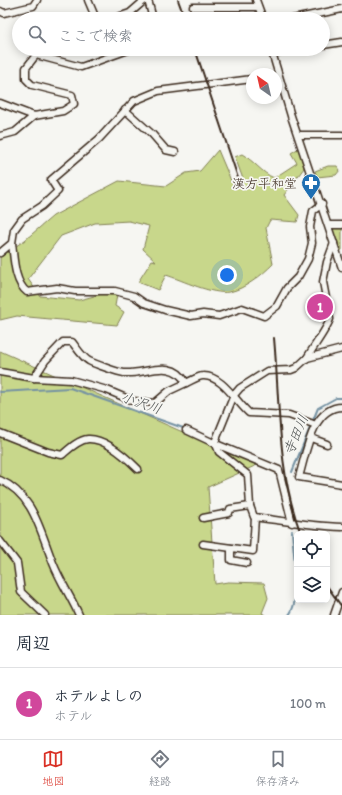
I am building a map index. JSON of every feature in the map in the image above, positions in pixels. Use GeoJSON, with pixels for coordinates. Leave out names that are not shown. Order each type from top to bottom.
{"type":"FeatureCollection","features":[{"type":"Feature","properties":{"kind":"street"},"geometry":{"type":"LineString","coordinates":[[0,11],[4,13],[33,6],[37,0]]}},
{"type":"Feature","properties":{"kind":"street"},"geometry":{"type":"LineString","coordinates":[[88,0],[93,12]]}},
{"type":"Feature","properties":{"kind":"street"},"geometry":{"type":"LineString","coordinates":[[131,12],[145,0]]}},
{"type":"Feature","properties":{"kind":"street"},"geometry":{"type":"LineString","coordinates":[[148,0],[151,12]]}},
{"type":"Feature","properties":{"kind":"street"},"geometry":{"type":"LineString","coordinates":[[256,0],[260,12]]}},
{"type":"Feature","properties":{"kind":"street"},"geometry":{"type":"LineString","coordinates":[[193,7],[258,7]]}},
{"type":"Feature","properties":{"kind":"street"},"geometry":{"type":"LineString","coordinates":[[327,12],[342,9]]}},
{"type":"Feature","properties":{"kind":"street"},"geometry":{"type":"LineString","coordinates":[[330,44],[342,42]]}},
{"type":"Feature","properties":{"kind":"street"},"geometry":{"type":"LineString","coordinates":[[0,103],[34,116],[63,111],[74,104],[72,95],[32,85],[26,79],[26,68],[35,56]]}},
{"type":"Feature","properties":{"kind":"street"},"geometry":{"type":"LineString","coordinates":[[39,56],[81,68],[113,56]]}},
{"type":"Feature","properties":{"kind":"street"},"geometry":{"type":"LineString","coordinates":[[272,56],[275,68]]}},
{"type":"Feature","properties":{"kind":"street"},"geometry":{"type":"LineString","coordinates":[[246,80],[158,91],[134,101],[98,139],[51,180],[58,191],[42,206],[22,219],[14,230],[12,243],[14,263],[21,285],[27,292],[57,288],[75,291],[115,291],[134,296],[144,303],[165,310],[191,316],[203,314],[219,316],[242,308],[264,316],[277,306],[287,288],[303,268],[312,243],[310,227],[313,211],[322,204]]}},
{"type":"Feature","properties":{"kind":"street"},"geometry":{"type":"LineString","coordinates":[[282,90],[322,204],[342,268]]}},
{"type":"Feature","properties":{"kind":"street"},"geometry":{"type":"LineString","coordinates":[[125,110],[152,134],[166,150],[175,152]]}},
{"type":"Feature","properties":{"kind":"street"},"geometry":{"type":"LineString","coordinates":[[0,136],[16,132],[34,116]]}},
{"type":"Feature","properties":{"kind":"street"},"geometry":{"type":"LineString","coordinates":[[298,135],[342,135]]}},
{"type":"Feature","properties":{"kind":"street"},"geometry":{"type":"LineString","coordinates":[[329,226],[342,224]]}},
{"type":"Feature","properties":{"kind":"street"},"geometry":{"type":"LineString","coordinates":[[0,253],[12,243]]}},
{"type":"Feature","properties":{"kind":"street"},"geometry":{"type":"LineString","coordinates":[[203,544],[253,551],[255,517],[252,514],[250,506],[248,475],[219,452],[216,441],[234,394],[262,373],[271,370],[291,370],[296,368],[306,358],[316,341],[329,324],[330,319],[323,282],[327,262],[334,243]]}},
{"type":"Feature","properties":{"kind":"street"},"geometry":{"type":"LineString","coordinates":[[34,378],[45,361],[62,342],[72,342],[88,360],[124,373],[162,368],[175,370],[186,383]]}},
{"type":"Feature","properties":{"kind":"street"},"geometry":{"type":"LineString","coordinates":[[306,358],[342,349]]}},
{"type":"Feature","properties":{"kind":"street"},"geometry":{"type":"LineString","coordinates":[[0,372],[34,378],[71,380],[107,390],[132,401],[154,403],[169,391],[186,383],[203,376],[212,377],[234,394],[249,413],[289,415],[316,425]]}},
{"type":"Feature","properties":{"kind":"street"},"geometry":{"type":"LineString","coordinates":[[342,406],[334,407],[326,411],[316,425],[299,477],[342,484]]}},
{"type":"Feature","properties":{"kind":"street"},"geometry":{"type":"LineString","coordinates":[[186,430],[216,441],[279,470],[292,523]]}},
{"type":"Feature","properties":{"kind":"street"},"geometry":{"type":"LineString","coordinates":[[0,433],[48,452],[62,455],[76,443],[88,439],[109,446],[123,455],[138,469]]}},
{"type":"Feature","properties":{"kind":"street"},"geometry":{"type":"LineString","coordinates":[[311,438],[327,444]]}},
{"type":"Feature","properties":{"kind":"street"},"geometry":{"type":"LineString","coordinates":[[0,480],[21,493],[37,519],[52,562],[79,615]]}},
{"type":"Feature","properties":{"kind":"street"},"geometry":{"type":"LineString","coordinates":[[203,518],[229,513],[230,509],[250,506]]}},
{"type":"Feature","properties":{"kind":"street"},"geometry":{"type":"LineString","coordinates":[[255,517],[292,523],[342,527]]}},
{"type":"Feature","properties":{"kind":"street"},"geometry":{"type":"LineString","coordinates":[[0,541],[17,562],[21,592],[45,615]]}},
{"type":"Feature","properties":{"kind":"street"},"geometry":{"type":"LineString","coordinates":[[231,548],[231,560],[247,563]]}},
{"type":"Feature","properties":{"kind":"street"},"geometry":{"type":"LineString","coordinates":[[334,615],[342,592]]}},
{"type":"Feature","properties":{"kind":"green space"},"geometry":{"type":"Polygon","coordinates":[[[299,148],[304,168],[284,195],[299,215],[297,222],[270,220],[266,228],[273,264],[247,285],[229,292],[222,292],[206,289],[166,275],[158,290],[138,282],[152,260],[156,261],[143,249],[149,226],[129,221],[95,223],[61,236],[28,279],[40,296],[79,300],[102,294],[117,295],[115,306],[124,312],[117,325],[17,316],[0,320],[0,257],[25,240],[53,216],[119,181],[166,186],[186,173],[200,171],[218,150],[232,183],[243,179],[235,157],[242,154],[274,178],[297,163],[291,153],[299,148]]]}},
{"type":"Feature","properties":{"kind":"green space"},"geometry":{"type":"Polygon","coordinates":[[[328,166],[337,166],[340,170],[336,175],[317,177],[315,171],[328,166]]]}},
{"type":"Feature","properties":{"kind":"green space"},"geometry":{"type":"Polygon","coordinates":[[[342,227],[342,250],[339,251],[332,228],[342,227]]]}},
{"type":"Feature","properties":{"kind":"green space"},"geometry":{"type":"Polygon","coordinates":[[[0,351],[257,465],[208,487],[215,584],[228,582],[264,583],[268,598],[262,613],[265,615],[0,615],[0,351]]]}},
{"type":"Feature","properties":{"kind":"waterway","name":"小沢川"},"geometry":{"type":"LineString","coordinates":[[0,392],[70,388],[186,429]]}},
{"type":"Feature","properties":{"kind":"waterway","name":"寺田川"},"geometry":{"type":"LineString","coordinates":[[292,472],[318,408],[336,398],[342,398]]}},
{"type":"Feature","properties":{"kind":"waterway","name":"寺田川"},"geometry":{"type":"LineString","coordinates":[[289,615],[293,608],[296,587],[292,531]]}},
{"type":"Feature","properties":{"kind":"railway"},"geometry":{"type":"LineString","coordinates":[[178,0],[182,12]]}},
{"type":"Feature","properties":{"kind":"railway"},"geometry":{"type":"LineString","coordinates":[[197,56],[239,181]]}},
{"type":"Feature","properties":{"kind":"railway"},"geometry":{"type":"LineString","coordinates":[[274,338],[283,462],[293,510],[300,531]]}},
{"type":"Feature","properties":{"kind":"railway"},"geometry":{"type":"LineString","coordinates":[[330,590],[342,607]]}},
{"type":"Feature","properties":{"kind":"place","name":"漢方平和堂"},"geometry":{"type":"Point","coordinates":[311,200]}},
{"type":"Feature","properties":{"kind":"place","name":"ホテルよしの"},"geometry":{"type":"Point","coordinates":[320,307]}}]}
